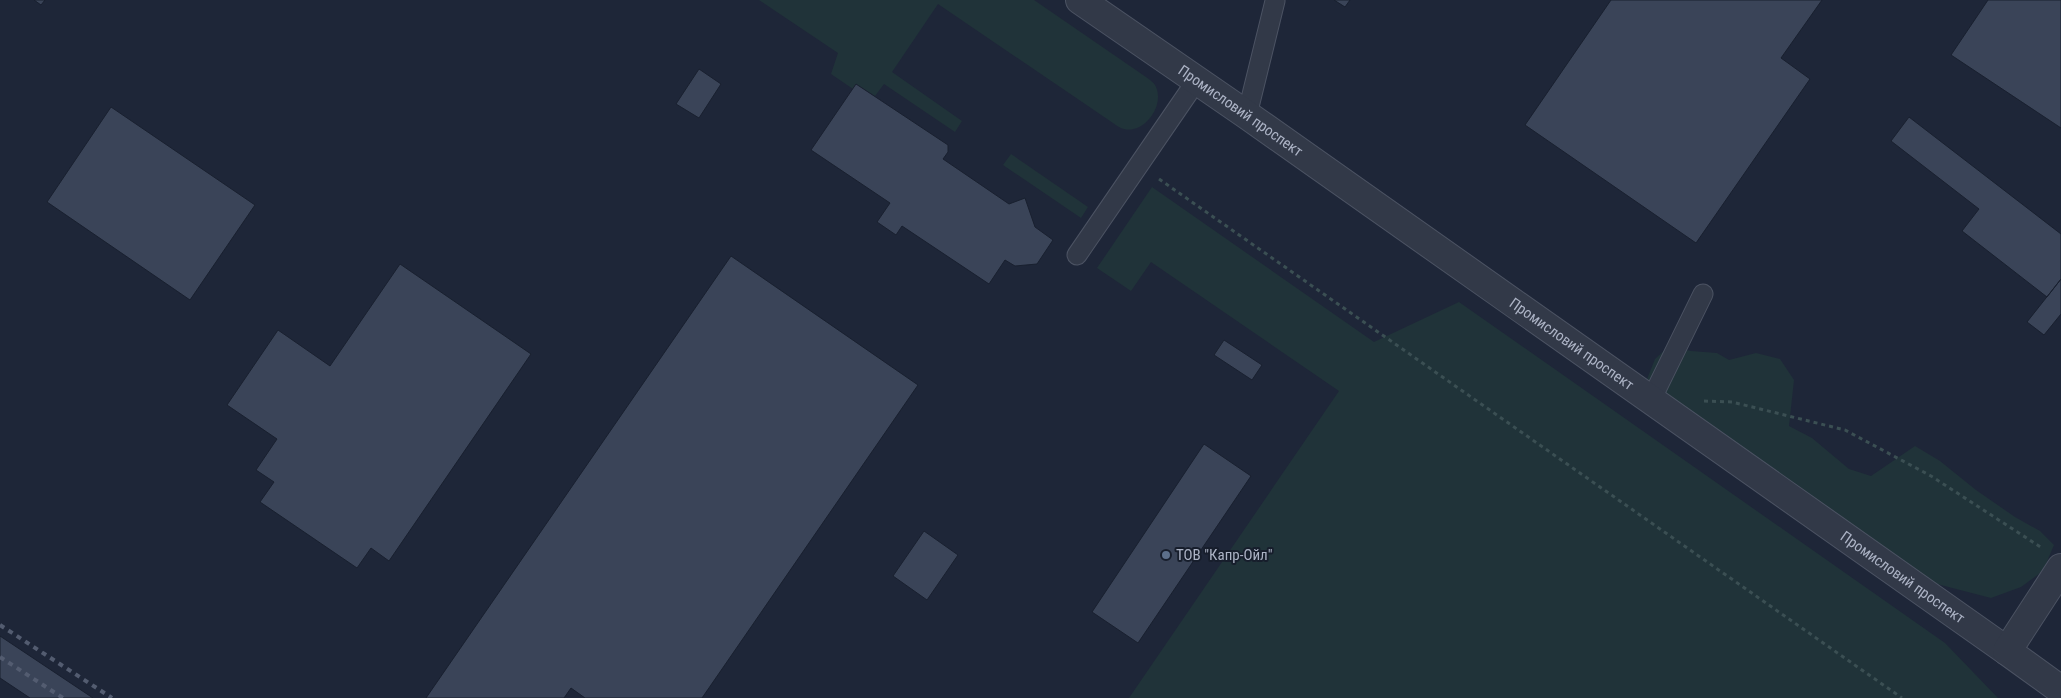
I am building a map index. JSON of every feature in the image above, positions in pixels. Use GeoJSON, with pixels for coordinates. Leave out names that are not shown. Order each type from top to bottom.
{"type":"FeatureCollection","features":[{"type":"Feature","properties":{"kind":"street","name":"Промисловий проспект"},"geometry":{"type":"LineString","coordinates":[[1080,0],[1247,115],[2061,690]]}},
{"type":"Feature","properties":{"kind":"street"},"geometry":{"type":"LineString","coordinates":[[2007,651],[2053,559]]}},
{"type":"Feature","properties":{"kind":"lane"},"geometry":{"type":"LineString","coordinates":[[1247,115],[1275,1]]}},
{"type":"Feature","properties":{"kind":"lane"},"geometry":{"type":"LineString","coordinates":[[1077,255],[1196,80]]}},
{"type":"Feature","properties":{"kind":"lane"},"geometry":{"type":"LineString","coordinates":[[1651,400],[1703,294]]}},
{"type":"Feature","properties":{"kind":"path"},"geometry":{"type":"LineString","coordinates":[[1139,165],[1902,698]]}},
{"type":"Feature","properties":{"kind":"path"},"geometry":{"type":"LineString","coordinates":[[1696,401],[1732,402],[1845,430],[1931,476],[2053,559]]}},
{"type":"Feature","properties":{"kind":"shaded area"},"geometry":{"type":"Polygon","coordinates":[[[759,0],[1034,0],[1150,80],[1155,85],[1158,93],[1156,109],[1152,116],[1139,127],[1132,129],[1121,128],[938,4],[892,72],[962,121],[955,132],[884,84],[875,96],[856,84],[853,89],[831,74],[838,53],[759,0]]]}},
{"type":"Feature","properties":{"kind":"shaded area"},"geometry":{"type":"Polygon","coordinates":[[[1011,154],[1088,207],[1081,218],[1003,165],[1011,154]]]}},
{"type":"Feature","properties":{"kind":"shaded area"},"geometry":{"type":"Polygon","coordinates":[[[1152,187],[1374,342],[1459,302],[1945,643],[1998,698],[1129,698],[1339,391],[1151,262],[1131,291],[1097,268],[1152,187]]]}},
{"type":"Feature","properties":{"kind":"shaded area"},"geometry":{"type":"Polygon","coordinates":[[[1669,346],[1691,351],[1717,353],[1729,360],[1756,353],[1780,359],[1794,380],[1789,426],[1812,438],[1849,469],[1871,476],[1915,446],[1940,461],[1976,490],[2015,517],[2040,531],[2054,545],[2043,571],[2021,587],[1991,598],[1937,584],[1866,538],[1681,409],[1647,379],[1655,359],[1669,346]]]}},
{"type":"Feature","properties":{"kind":"building"},"geometry":{"type":"Polygon","coordinates":[[[34,0],[45,0],[41,5],[34,0]]]}},
{"type":"Feature","properties":{"kind":"building"},"geometry":{"type":"Polygon","coordinates":[[[1334,0],[1350,0],[1345,7],[1334,0]]]}},
{"type":"Feature","properties":{"kind":"building"},"geometry":{"type":"Polygon","coordinates":[[[1611,0],[1822,0],[1781,58],[1810,79],[1696,243],[1525,125],[1611,0]]]}},
{"type":"Feature","properties":{"kind":"building"},"geometry":{"type":"Polygon","coordinates":[[[1988,0],[2061,0],[2061,128],[1951,55],[1988,0]]]}},
{"type":"Feature","properties":{"kind":"building"},"geometry":{"type":"Polygon","coordinates":[[[699,69],[721,84],[699,118],[676,104],[699,69]]]}},
{"type":"Feature","properties":{"kind":"building"},"geometry":{"type":"Polygon","coordinates":[[[856,84],[948,145],[948,152],[943,159],[1009,204],[1025,198],[1035,227],[1053,240],[1037,264],[1015,266],[1005,260],[989,284],[902,226],[896,235],[877,222],[890,203],[811,150],[856,84]]]}},
{"type":"Feature","properties":{"kind":"building"},"geometry":{"type":"Polygon","coordinates":[[[111,107],[255,205],[190,300],[47,202],[111,107]]]}},
{"type":"Feature","properties":{"kind":"building"},"geometry":{"type":"Polygon","coordinates":[[[1909,117],[2061,234],[2061,279],[2047,297],[1962,231],[1979,209],[1891,141],[1909,117]]]}},
{"type":"Feature","properties":{"kind":"building"},"geometry":{"type":"Polygon","coordinates":[[[731,256],[918,385],[702,698],[585,698],[571,688],[564,698],[426,698],[731,256]]]}},
{"type":"Feature","properties":{"kind":"building"},"geometry":{"type":"Polygon","coordinates":[[[400,264],[531,354],[389,561],[371,548],[357,568],[260,502],[274,482],[256,470],[277,439],[227,405],[278,330],[330,366],[400,264]]]}},
{"type":"Feature","properties":{"kind":"building"},"geometry":{"type":"Polygon","coordinates":[[[2061,279],[2061,314],[2044,335],[2027,322],[2061,279]]]}},
{"type":"Feature","properties":{"kind":"building"},"geometry":{"type":"Polygon","coordinates":[[[1224,340],[1262,365],[1252,380],[1214,355],[1224,340]]]}},
{"type":"Feature","properties":{"kind":"building"},"geometry":{"type":"Polygon","coordinates":[[[1204,444],[1251,476],[1138,643],[1092,612],[1204,444]]]}},
{"type":"Feature","properties":{"kind":"building"},"geometry":{"type":"Polygon","coordinates":[[[924,531],[958,555],[927,600],[893,576],[924,531]]]}},
{"type":"Feature","properties":{"kind":"building"},"geometry":{"type":"Polygon","coordinates":[[[0,636],[93,698],[30,698],[0,678],[0,636]]]}},
{"type":"Feature","properties":{"kind":"railway"},"geometry":{"type":"LineString","coordinates":[[0,625],[112,698]]}},
{"type":"Feature","properties":{"kind":"railway"},"geometry":{"type":"LineString","coordinates":[[0,657],[63,698]]}},
{"type":"Feature","properties":{"kind":"place","name":"ТОВ \"Капр-Ойл\""},"geometry":{"type":"Point","coordinates":[1166,555]}}]}
